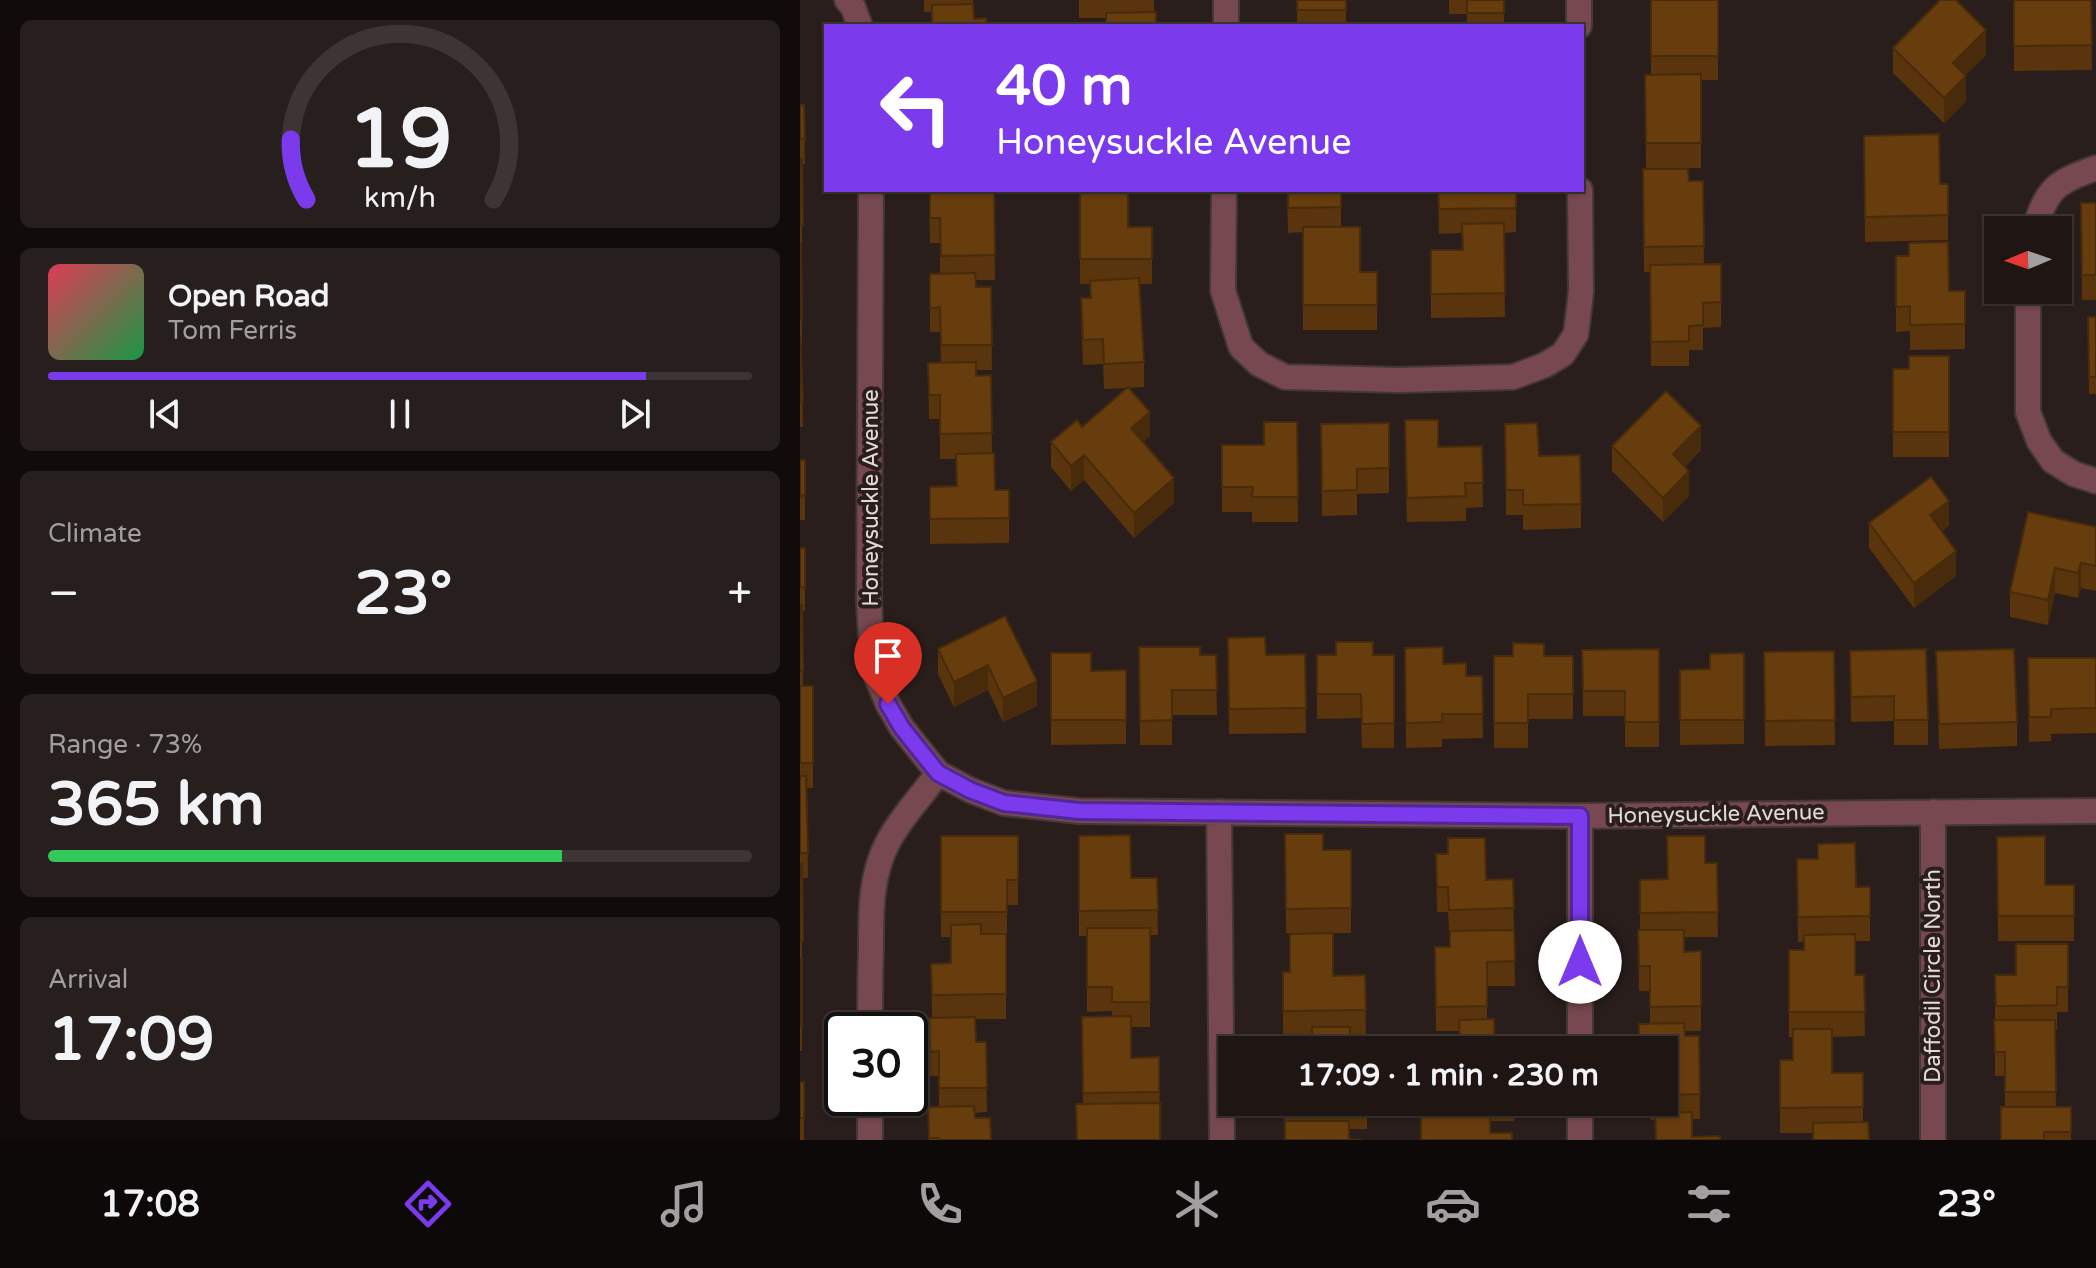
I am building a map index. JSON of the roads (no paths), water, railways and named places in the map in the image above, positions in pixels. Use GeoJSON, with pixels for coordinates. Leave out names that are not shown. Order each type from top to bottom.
{"type":"FeatureCollection","features":[{"type":"Feature","properties":{"kind":"street"},"geometry":{"type":"LineString","coordinates":[[847,0],[859,24]]}},
{"type":"Feature","properties":{"kind":"street"},"geometry":{"type":"LineString","coordinates":[[1226,0],[1226,24]]}},
{"type":"Feature","properties":{"kind":"street"},"geometry":{"type":"LineString","coordinates":[[1579,0],[1579,24]]}},
{"type":"Feature","properties":{"kind":"street"},"geometry":{"type":"LineString","coordinates":[[2038,216],[2054,187],[2096,168]]}},
{"type":"Feature","properties":{"kind":"street","name":"Honeysuckle Avenue"},"geometry":{"type":"LineString","coordinates":[[871,192],[869,601],[877,678],[902,728],[938,773],[970,790],[1004,803],[1079,811],[1580,816],[2096,811]]}},
{"type":"Feature","properties":{"kind":"street"},"geometry":{"type":"LineString","coordinates":[[1224,192],[1223,291],[1241,347],[1259,364],[1285,377],[1399,380],[1513,377],[1545,365],[1563,354],[1576,334],[1581,292],[1580,192]]}},
{"type":"Feature","properties":{"kind":"street"},"geometry":{"type":"LineString","coordinates":[[2028,304],[2028,412],[2039,441],[2053,461],[2074,474],[2096,481]]}},
{"type":"Feature","properties":{"kind":"street"},"geometry":{"type":"LineString","coordinates":[[870,1012],[871,897],[877,870],[900,823],[938,773]]}},
{"type":"Feature","properties":{"kind":"street"},"geometry":{"type":"LineString","coordinates":[[1219,812],[1222,1140]]}},
{"type":"Feature","properties":{"kind":"street","name":"Daffodil Circle North"},"geometry":{"type":"LineString","coordinates":[[1933,812],[1933,1140]]}},
{"type":"Feature","properties":{"kind":"street"},"geometry":{"type":"LineString","coordinates":[[1580,816],[1580,1036]]}},
{"type":"Feature","properties":{"kind":"street"},"geometry":{"type":"LineString","coordinates":[[870,1116],[870,1140]]}},
{"type":"Feature","properties":{"kind":"street"},"geometry":{"type":"LineString","coordinates":[[1580,1116],[1580,1140]]}}]}
